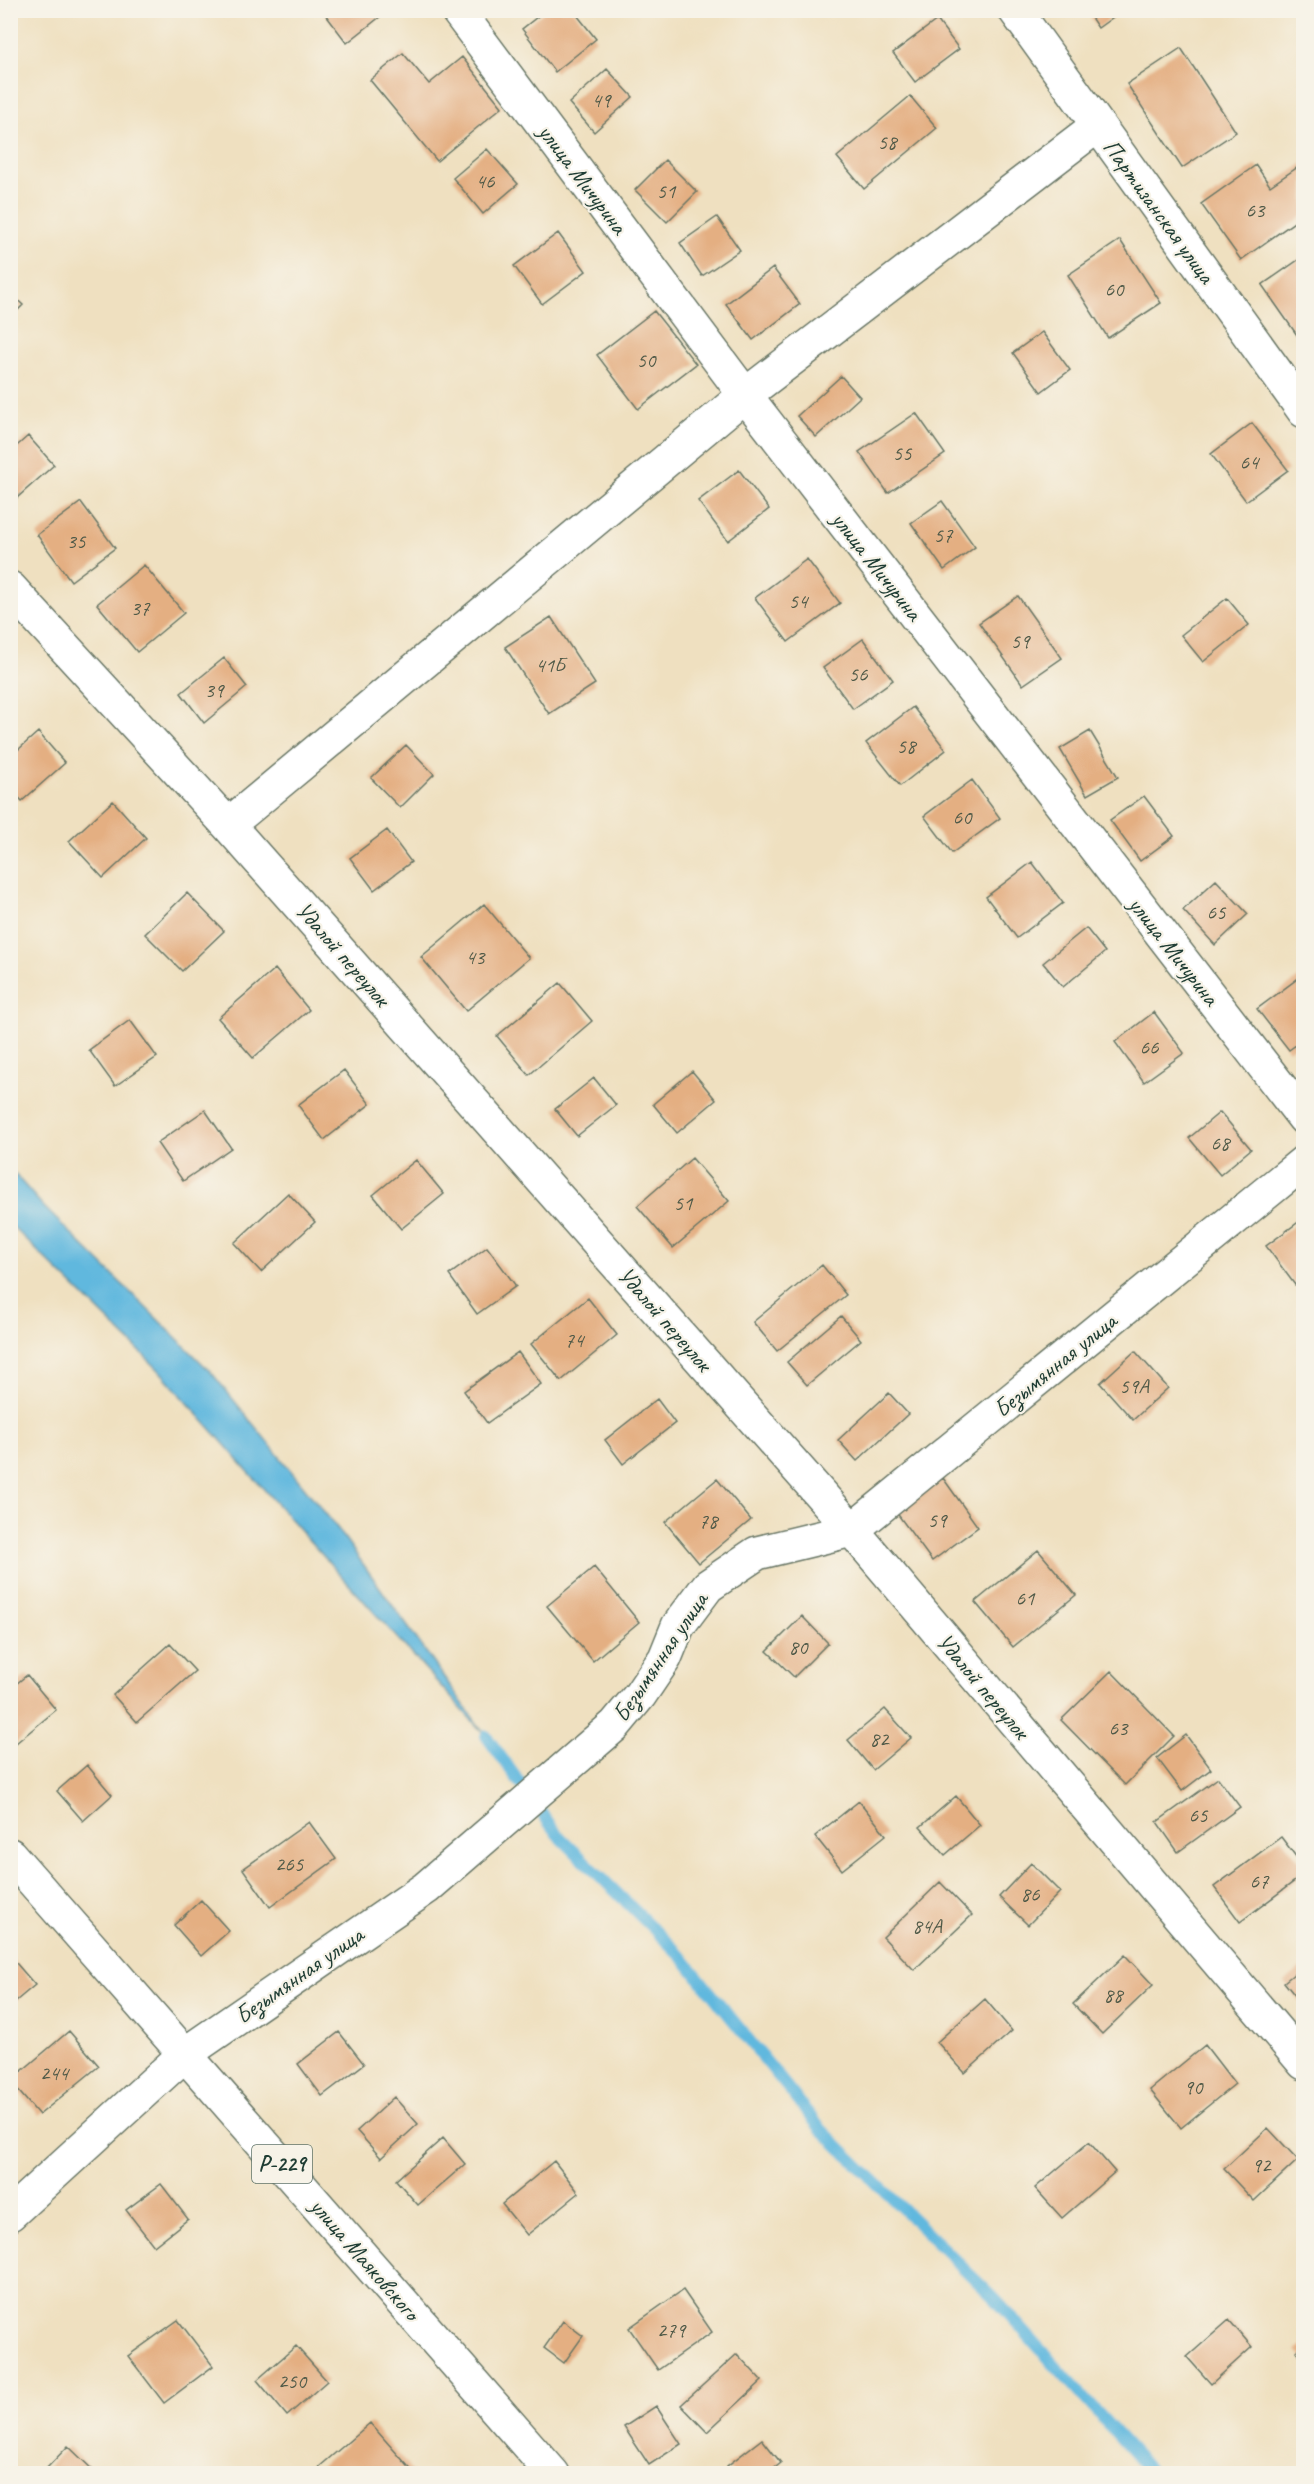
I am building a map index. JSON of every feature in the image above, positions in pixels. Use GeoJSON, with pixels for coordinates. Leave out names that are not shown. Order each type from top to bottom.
{"type":"FeatureCollection","features":[{"type":"Feature","properties":{"kind":"street","name":"улица Мичурина"},"geometry":{"type":"LineString","coordinates":[[457,10],[745,395],[1304,1118]]}},
{"type":"Feature","properties":{"kind":"street","name":"Партизанская улица"},"geometry":{"type":"LineString","coordinates":[[1015,10],[1304,411]]}},
{"type":"Feature","properties":{"kind":"street"},"geometry":{"type":"LineString","coordinates":[[228,825],[745,395],[1097,126]]}},
{"type":"Feature","properties":{"kind":"street","name":"Удалой переулок"},"geometry":{"type":"LineString","coordinates":[[10,588],[228,825],[852,1530],[1304,2063]]}},
{"type":"Feature","properties":{"kind":"street","name":"Безымянная улица"},"geometry":{"type":"LineString","coordinates":[[10,2214],[185,2054],[426,1888],[615,1725],[640,1695],[665,1658],[678,1626],[708,1586],[757,1553],[852,1530],[1304,1162]]}},
{"type":"Feature","properties":{"kind":"street","name":"улица Маяковского"},"geometry":{"type":"LineString","coordinates":[[10,1856],[552,2474]]}},
{"type":"Feature","properties":{"kind":"water"},"geometry":{"type":"Polygon","coordinates":[[[11,1170],[43,1206],[211,1372],[338,1529],[486,1736],[158,1369],[11,1225],[11,1170]]]}},
{"type":"Feature","properties":{"kind":"building"},"geometry":{"type":"Polygon","coordinates":[[[322,10],[385,10],[386,12],[347,43],[322,10]]]}},
{"type":"Feature","properties":{"kind":"building"},"geometry":{"type":"Polygon","coordinates":[[[546,10],[573,10],[596,39],[555,72],[522,29],[546,10]]]}},
{"type":"Feature","properties":{"kind":"building"},"geometry":{"type":"Polygon","coordinates":[[[1086,10],[1123,10],[1098,28],[1086,10]]]}},
{"type":"Feature","properties":{"kind":"building"},"geometry":{"type":"Polygon","coordinates":[[[937,20],[959,49],[915,82],[893,53],[937,20]]]}},
{"type":"Feature","properties":{"kind":"building"},"geometry":{"type":"Polygon","coordinates":[[[1181,48],[1236,132],[1182,168],[1127,84],[1181,48]]]}},
{"type":"Feature","properties":{"kind":"building"},"geometry":{"type":"Polygon","coordinates":[[[403,53],[429,84],[462,57],[502,107],[437,161],[370,80],[403,53]]]}},
{"type":"Feature","properties":{"kind":"building"},"geometry":{"type":"Polygon","coordinates":[[[607,69],[633,97],[594,132],[569,103],[607,69]]]}},
{"type":"Feature","properties":{"kind":"building"},"geometry":{"type":"Polygon","coordinates":[[[910,96],[937,128],[864,189],[837,157],[910,96]]]}},
{"type":"Feature","properties":{"kind":"building"},"geometry":{"type":"Polygon","coordinates":[[[487,149],[518,184],[483,214],[453,178],[487,149]]]}},
{"type":"Feature","properties":{"kind":"building"},"geometry":{"type":"Polygon","coordinates":[[[665,160],[697,192],[667,222],[635,190],[665,160]]]}},
{"type":"Feature","properties":{"kind":"building"},"geometry":{"type":"Polygon","coordinates":[[[1304,163],[1304,215],[1241,260],[1201,204],[1256,165],[1270,186],[1304,163]]]}},
{"type":"Feature","properties":{"kind":"building"},"geometry":{"type":"Polygon","coordinates":[[[717,217],[740,250],[702,276],[680,243],[717,217]]]}},
{"type":"Feature","properties":{"kind":"building"},"geometry":{"type":"Polygon","coordinates":[[[558,233],[586,271],[542,304],[514,266],[558,233]]]}},
{"type":"Feature","properties":{"kind":"building"},"geometry":{"type":"Polygon","coordinates":[[[1120,240],[1161,303],[1108,338],[1068,275],[1120,240]]]}},
{"type":"Feature","properties":{"kind":"building"},"geometry":{"type":"Polygon","coordinates":[[[1304,256],[1304,345],[1262,285],[1304,256]]]}},
{"type":"Feature","properties":{"kind":"building"},"geometry":{"type":"Polygon","coordinates":[[[773,268],[800,304],[753,340],[726,304],[773,268]]]}},
{"type":"Feature","properties":{"kind":"building"},"geometry":{"type":"Polygon","coordinates":[[[10,293],[23,305],[10,318],[10,293]]]}},
{"type":"Feature","properties":{"kind":"building"},"geometry":{"type":"Polygon","coordinates":[[[654,311],[696,364],[638,409],[597,355],[654,311]]]}},
{"type":"Feature","properties":{"kind":"building"},"geometry":{"type":"Polygon","coordinates":[[[1042,332],[1070,370],[1041,392],[1013,353],[1042,332]]]}},
{"type":"Feature","properties":{"kind":"building"},"geometry":{"type":"Polygon","coordinates":[[[841,376],[860,397],[816,437],[797,416],[841,376]]]}},
{"type":"Feature","properties":{"kind":"building"},"geometry":{"type":"Polygon","coordinates":[[[916,413],[945,454],[888,493],[859,452],[916,413]]]}},
{"type":"Feature","properties":{"kind":"building"},"geometry":{"type":"Polygon","coordinates":[[[1252,423],[1288,470],[1246,501],[1211,454],[1252,423]]]}},
{"type":"Feature","properties":{"kind":"building"},"geometry":{"type":"Polygon","coordinates":[[[28,436],[54,465],[10,504],[10,452],[28,436]]]}},
{"type":"Feature","properties":{"kind":"building"},"geometry":{"type":"Polygon","coordinates":[[[739,470],[769,509],[728,541],[698,501],[739,470]]]}},
{"type":"Feature","properties":{"kind":"building"},"geometry":{"type":"Polygon","coordinates":[[[942,501],[975,547],[944,570],[911,523],[942,501]]]}},
{"type":"Feature","properties":{"kind":"building"},"geometry":{"type":"Polygon","coordinates":[[[81,502],[115,548],[71,581],[37,535],[81,502]]]}},
{"type":"Feature","properties":{"kind":"building"},"geometry":{"type":"Polygon","coordinates":[[[807,559],[840,603],[788,642],[755,598],[807,559]]]}},
{"type":"Feature","properties":{"kind":"building"},"geometry":{"type":"Polygon","coordinates":[[[144,565],[184,613],[137,652],[97,604],[144,565]]]}},
{"type":"Feature","properties":{"kind":"building"},"geometry":{"type":"Polygon","coordinates":[[[1018,596],[1062,658],[1023,685],[979,623],[1018,596]]]}},
{"type":"Feature","properties":{"kind":"building"},"geometry":{"type":"Polygon","coordinates":[[[1227,598],[1249,625],[1203,662],[1181,635],[1227,598]]]}},
{"type":"Feature","properties":{"kind":"building"},"geometry":{"type":"Polygon","coordinates":[[[551,617],[595,684],[549,714],[505,647],[551,617]]]}},
{"type":"Feature","properties":{"kind":"building"},"geometry":{"type":"Polygon","coordinates":[[[863,639],[893,680],[853,709],[823,668],[863,639]]]}},
{"type":"Feature","properties":{"kind":"building"},"geometry":{"type":"Polygon","coordinates":[[[224,658],[247,687],[204,723],[181,693],[224,658]]]}},
{"type":"Feature","properties":{"kind":"building"},"geometry":{"type":"Polygon","coordinates":[[[913,707],[946,750],[900,786],[866,743],[913,707]]]}},
{"type":"Feature","properties":{"kind":"building"},"geometry":{"type":"Polygon","coordinates":[[[1090,731],[1118,777],[1087,795],[1060,749],[1090,731]]]}},
{"type":"Feature","properties":{"kind":"building"},"geometry":{"type":"Polygon","coordinates":[[[38,732],[65,763],[22,801],[10,788],[10,757],[38,732]]]}},
{"type":"Feature","properties":{"kind":"building"},"geometry":{"type":"Polygon","coordinates":[[[406,745],[434,774],[400,808],[371,778],[406,745]]]}},
{"type":"Feature","properties":{"kind":"building"},"geometry":{"type":"Polygon","coordinates":[[[972,780],[1000,818],[952,853],[924,816],[972,780]]]}},
{"type":"Feature","properties":{"kind":"building"},"geometry":{"type":"Polygon","coordinates":[[[1144,796],[1174,836],[1140,861],[1110,820],[1144,796]]]}},
{"type":"Feature","properties":{"kind":"building"},"geometry":{"type":"Polygon","coordinates":[[[113,801],[146,838],[103,878],[69,841],[113,801]]]}},
{"type":"Feature","properties":{"kind":"building"},"geometry":{"type":"Polygon","coordinates":[[[387,830],[411,862],[374,890],[350,858],[387,830]]]}},
{"type":"Feature","properties":{"kind":"building"},"geometry":{"type":"Polygon","coordinates":[[[1032,862],[1063,903],[1017,938],[986,897],[1032,862]]]}},
{"type":"Feature","properties":{"kind":"building"},"geometry":{"type":"Polygon","coordinates":[[[1216,880],[1248,914],[1215,945],[1183,910],[1216,880]]]}},
{"type":"Feature","properties":{"kind":"building"},"geometry":{"type":"Polygon","coordinates":[[[187,893],[224,931],[182,971],[145,934],[187,893]]]}},
{"type":"Feature","properties":{"kind":"building"},"geometry":{"type":"Polygon","coordinates":[[[484,904],[529,958],[466,1011],[421,957],[484,904]]]}},
{"type":"Feature","properties":{"kind":"building"},"geometry":{"type":"Polygon","coordinates":[[[1086,928],[1105,952],[1063,987],[1043,963],[1086,928]]]}},
{"type":"Feature","properties":{"kind":"building"},"geometry":{"type":"Polygon","coordinates":[[[275,969],[309,1010],[253,1058],[218,1018],[275,969]]]}},
{"type":"Feature","properties":{"kind":"building"},"geometry":{"type":"Polygon","coordinates":[[[1304,974],[1304,1039],[1289,1050],[1257,1009],[1304,974]]]}},
{"type":"Feature","properties":{"kind":"building"},"geometry":{"type":"Polygon","coordinates":[[[560,983],[592,1021],[529,1075],[497,1036],[560,983]]]}},
{"type":"Feature","properties":{"kind":"building"},"geometry":{"type":"Polygon","coordinates":[[[1154,1012],[1184,1053],[1144,1082],[1115,1042],[1154,1012]]]}},
{"type":"Feature","properties":{"kind":"building"},"geometry":{"type":"Polygon","coordinates":[[[130,1020],[157,1057],[115,1086],[89,1050],[130,1020]]]}},
{"type":"Feature","properties":{"kind":"building"},"geometry":{"type":"Polygon","coordinates":[[[344,1070],[370,1104],[324,1140],[298,1105],[344,1070]]]}},
{"type":"Feature","properties":{"kind":"building"},"geometry":{"type":"Polygon","coordinates":[[[692,1071],[716,1100],[677,1133],[653,1104],[692,1071]]]}},
{"type":"Feature","properties":{"kind":"building"},"geometry":{"type":"Polygon","coordinates":[[[594,1078],[616,1105],[577,1136],[555,1109],[594,1078]]]}},
{"type":"Feature","properties":{"kind":"building"},"geometry":{"type":"Polygon","coordinates":[[[205,1110],[231,1148],[183,1181],[157,1143],[205,1110]]]}},
{"type":"Feature","properties":{"kind":"building"},"geometry":{"type":"Polygon","coordinates":[[[1220,1112],[1251,1149],[1220,1175],[1189,1138],[1220,1112]]]}},
{"type":"Feature","properties":{"kind":"building"},"geometry":{"type":"Polygon","coordinates":[[[692,1158],[729,1201],[673,1248],[637,1206],[692,1158]]]}},
{"type":"Feature","properties":{"kind":"building"},"geometry":{"type":"Polygon","coordinates":[[[416,1160],[444,1194],[401,1229],[373,1195],[416,1160]]]}},
{"type":"Feature","properties":{"kind":"building"},"geometry":{"type":"Polygon","coordinates":[[[288,1193],[315,1222],[261,1272],[234,1243],[288,1193]]]}},
{"type":"Feature","properties":{"kind":"building"},"geometry":{"type":"Polygon","coordinates":[[[1304,1218],[1304,1279],[1295,1285],[1266,1246],[1304,1218]]]}},
{"type":"Feature","properties":{"kind":"building"},"geometry":{"type":"Polygon","coordinates":[[[487,1247],[516,1286],[477,1314],[449,1275],[487,1247]]]}},
{"type":"Feature","properties":{"kind":"building"},"geometry":{"type":"Polygon","coordinates":[[[822,1265],[846,1295],[777,1351],[753,1322],[822,1265]]]}},
{"type":"Feature","properties":{"kind":"building"},"geometry":{"type":"Polygon","coordinates":[[[588,1298],[617,1335],[561,1381],[531,1344],[588,1298]]]}},
{"type":"Feature","properties":{"kind":"building"},"geometry":{"type":"Polygon","coordinates":[[[841,1316],[861,1340],[807,1385],[787,1362],[841,1316]]]}},
{"type":"Feature","properties":{"kind":"building"},"geometry":{"type":"Polygon","coordinates":[[[1135,1351],[1168,1388],[1133,1420],[1100,1383],[1135,1351]]]}},
{"type":"Feature","properties":{"kind":"building"},"geometry":{"type":"Polygon","coordinates":[[[518,1352],[541,1384],[487,1423],[464,1391],[518,1352]]]}},
{"type":"Feature","properties":{"kind":"building"},"geometry":{"type":"Polygon","coordinates":[[[889,1393],[908,1414],[857,1461],[838,1440],[889,1393]]]}},
{"type":"Feature","properties":{"kind":"building"},"geometry":{"type":"Polygon","coordinates":[[[657,1399],[675,1423],[623,1464],[605,1440],[657,1399]]]}},
{"type":"Feature","properties":{"kind":"building"},"geometry":{"type":"Polygon","coordinates":[[[943,1478],[978,1527],[932,1561],[896,1512],[943,1478]]]}},
{"type":"Feature","properties":{"kind":"building"},"geometry":{"type":"Polygon","coordinates":[[[717,1479],[751,1520],[699,1563],[665,1522],[717,1479]]]}},
{"type":"Feature","properties":{"kind":"building"},"geometry":{"type":"Polygon","coordinates":[[[1038,1550],[1076,1595],[1013,1647],[975,1602],[1038,1550]]]}},
{"type":"Feature","properties":{"kind":"building"},"geometry":{"type":"Polygon","coordinates":[[[594,1567],[639,1622],[593,1661],[547,1606],[594,1567]]]}},
{"type":"Feature","properties":{"kind":"building"},"geometry":{"type":"Polygon","coordinates":[[[802,1616],[828,1643],[794,1677],[767,1651],[802,1616]]]}},
{"type":"Feature","properties":{"kind":"building"},"geometry":{"type":"Polygon","coordinates":[[[170,1644],[195,1671],[137,1722],[113,1695],[170,1644]]]}},
{"type":"Feature","properties":{"kind":"building"},"geometry":{"type":"Polygon","coordinates":[[[1111,1671],[1174,1736],[1125,1785],[1061,1720],[1111,1671]]]}},
{"type":"Feature","properties":{"kind":"building"},"geometry":{"type":"Polygon","coordinates":[[[27,1675],[56,1710],[10,1748],[10,1689],[27,1675]]]}},
{"type":"Feature","properties":{"kind":"building"},"geometry":{"type":"Polygon","coordinates":[[[885,1709],[911,1738],[873,1770],[848,1740],[885,1709]]]}},
{"type":"Feature","properties":{"kind":"building"},"geometry":{"type":"Polygon","coordinates":[[[1186,1735],[1211,1769],[1182,1791],[1157,1758],[1186,1735]]]}},
{"type":"Feature","properties":{"kind":"building"},"geometry":{"type":"Polygon","coordinates":[[[87,1765],[112,1795],[83,1821],[57,1791],[87,1765]]]}},
{"type":"Feature","properties":{"kind":"building"},"geometry":{"type":"Polygon","coordinates":[[[1218,1778],[1240,1807],[1178,1852],[1157,1822],[1218,1778]]]}},
{"type":"Feature","properties":{"kind":"building"},"geometry":{"type":"Polygon","coordinates":[[[956,1796],[980,1825],[945,1855],[920,1827],[956,1796]]]}},
{"type":"Feature","properties":{"kind":"building"},"geometry":{"type":"Polygon","coordinates":[[[859,1801],[886,1835],[842,1870],[815,1836],[859,1801]]]}},
{"type":"Feature","properties":{"kind":"building"},"geometry":{"type":"Polygon","coordinates":[[[309,1822],[336,1859],[270,1907],[243,1869],[309,1822]]]}},
{"type":"Feature","properties":{"kind":"building"},"geometry":{"type":"Polygon","coordinates":[[[1281,1837],[1304,1867],[1304,1874],[1240,1922],[1214,1887],[1281,1837]]]}},
{"type":"Feature","properties":{"kind":"building"},"geometry":{"type":"Polygon","coordinates":[[[1031,1863],[1060,1892],[1028,1925],[999,1897],[1031,1863]]]}},
{"type":"Feature","properties":{"kind":"building"},"geometry":{"type":"Polygon","coordinates":[[[940,1882],[972,1915],[914,1970],[883,1937],[940,1882]]]}},
{"type":"Feature","properties":{"kind":"building"},"geometry":{"type":"Polygon","coordinates":[[[201,1900],[229,1931],[201,1956],[174,1925],[201,1900]]]}},
{"type":"Feature","properties":{"kind":"building"},"geometry":{"type":"Polygon","coordinates":[[[1125,1955],[1153,1985],[1102,2034],[1073,2004],[1125,1955]]]}},
{"type":"Feature","properties":{"kind":"building"},"geometry":{"type":"Polygon","coordinates":[[[10,1956],[35,1985],[10,2006],[10,1956]]]}},
{"type":"Feature","properties":{"kind":"building"},"geometry":{"type":"Polygon","coordinates":[[[1304,1966],[1304,2001],[1301,2003],[1284,1982],[1304,1966]]]}},
{"type":"Feature","properties":{"kind":"building"},"geometry":{"type":"Polygon","coordinates":[[[985,1999],[1012,2031],[965,2073],[937,2042],[985,1999]]]}},
{"type":"Feature","properties":{"kind":"building"},"geometry":{"type":"Polygon","coordinates":[[[69,2031],[99,2066],[39,2115],[10,2081],[69,2031]]]}},
{"type":"Feature","properties":{"kind":"building"},"geometry":{"type":"Polygon","coordinates":[[[339,2032],[364,2064],[322,2096],[298,2064],[339,2032]]]}},
{"type":"Feature","properties":{"kind":"building"},"geometry":{"type":"Polygon","coordinates":[[[1205,2045],[1235,2084],[1181,2128],[1150,2090],[1205,2045]]]}},
{"type":"Feature","properties":{"kind":"building"},"geometry":{"type":"Polygon","coordinates":[[[394,2097],[418,2124],[381,2158],[357,2131],[394,2097]]]}},
{"type":"Feature","properties":{"kind":"building"},"geometry":{"type":"Polygon","coordinates":[[[1268,2128],[1298,2160],[1254,2201],[1224,2169],[1268,2128]]]}},
{"type":"Feature","properties":{"kind":"building"},"geometry":{"type":"Polygon","coordinates":[[[443,2138],[465,2164],[418,2205],[396,2180],[443,2138]]]}},
{"type":"Feature","properties":{"kind":"building"},"geometry":{"type":"Polygon","coordinates":[[[1089,2142],[1115,2172],[1062,2218],[1035,2188],[1089,2142]]]}},
{"type":"Feature","properties":{"kind":"building"},"geometry":{"type":"Polygon","coordinates":[[[554,2161],[579,2193],[527,2235],[502,2204],[554,2161]]]}},
{"type":"Feature","properties":{"kind":"building"},"geometry":{"type":"Polygon","coordinates":[[[161,2184],[188,2219],[154,2246],[126,2210],[161,2184]]]}},
{"type":"Feature","properties":{"kind":"building"},"geometry":{"type":"Polygon","coordinates":[[[683,2290],[712,2332],[658,2370],[629,2328],[683,2290]]]}},
{"type":"Feature","properties":{"kind":"building"},"geometry":{"type":"Polygon","coordinates":[[[178,2320],[213,2366],[164,2403],[128,2356],[178,2320]]]}},
{"type":"Feature","properties":{"kind":"building"},"geometry":{"type":"Polygon","coordinates":[[[1229,2320],[1252,2347],[1211,2384],[1187,2357],[1229,2320]]]}},
{"type":"Feature","properties":{"kind":"building"},"geometry":{"type":"Polygon","coordinates":[[[563,2321],[583,2336],[564,2363],[544,2348],[563,2321]]]}},
{"type":"Feature","properties":{"kind":"building"},"geometry":{"type":"Polygon","coordinates":[[[1304,2344],[1304,2359],[1296,2351],[1304,2344]]]}},
{"type":"Feature","properties":{"kind":"building"},"geometry":{"type":"Polygon","coordinates":[[[296,2346],[327,2381],[287,2416],[257,2380],[296,2346]]]}},
{"type":"Feature","properties":{"kind":"building"},"geometry":{"type":"Polygon","coordinates":[[[737,2354],[762,2381],[707,2432],[681,2405],[737,2354]]]}},
{"type":"Feature","properties":{"kind":"building"},"geometry":{"type":"Polygon","coordinates":[[[656,2406],[681,2444],[649,2465],[624,2427],[656,2406]]]}},
{"type":"Feature","properties":{"kind":"building"},"geometry":{"type":"Polygon","coordinates":[[[370,2423],[415,2474],[325,2474],[319,2467],[370,2423]]]}},
{"type":"Feature","properties":{"kind":"building"},"geometry":{"type":"Polygon","coordinates":[[[762,2439],[781,2463],[767,2474],[733,2474],[727,2466],[762,2439]]]}},
{"type":"Feature","properties":{"kind":"building"},"geometry":{"type":"Polygon","coordinates":[[[68,2446],[97,2474],[48,2474],[45,2470],[68,2446]]]}},
{"type":"Feature","properties":{"kind":"waterway"},"geometry":{"type":"LineString","coordinates":[[486,1736],[557,1834],[682,1957],[820,2128],[995,2299],[1153,2474]]}}]}
